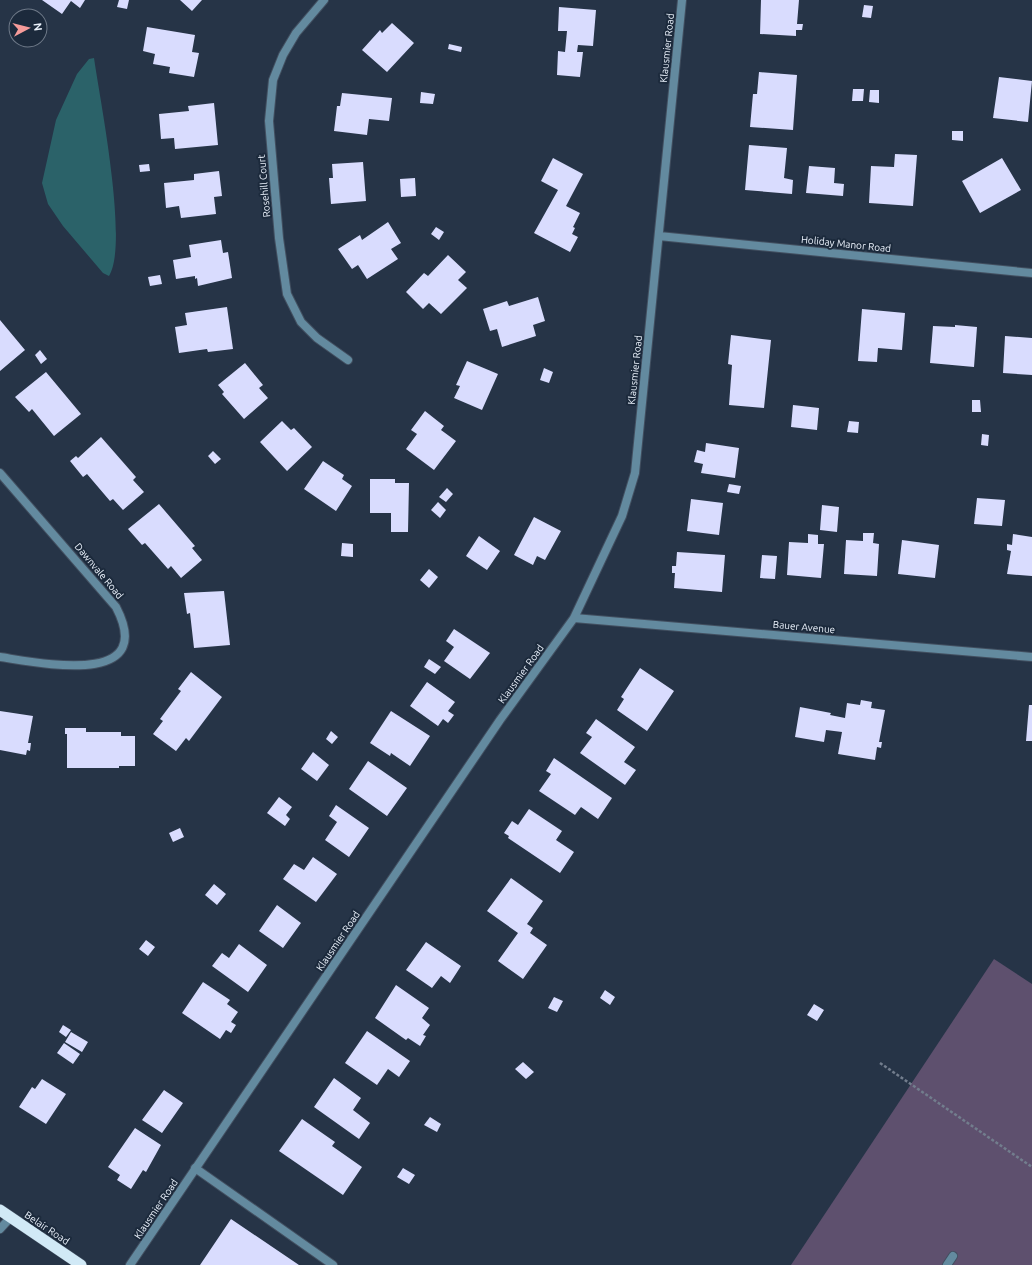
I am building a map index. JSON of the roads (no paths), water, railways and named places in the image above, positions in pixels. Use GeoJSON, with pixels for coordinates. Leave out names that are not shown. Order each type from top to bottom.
{"type":"FeatureCollection","features":[{"type":"Feature","properties":{"kind":"highway","name":"Belair Road"},"geometry":{"type":"LineString","coordinates":[[0,1210],[82,1265]]}},
{"type":"Feature","properties":{"kind":"street","name":"Rosehill Court"},"geometry":{"type":"LineString","coordinates":[[324,0],[296,33],[283,55],[273,80],[269,121],[279,238],[287,294],[301,322],[317,338],[348,360]]}},
{"type":"Feature","properties":{"kind":"street","name":"Klausmier Road"},"geometry":{"type":"LineString","coordinates":[[130,1265],[500,720],[574,618],[622,516],[635,472],[682,0]]}},
{"type":"Feature","properties":{"kind":"street","name":"Holiday Manor Road"},"geometry":{"type":"LineString","coordinates":[[658,236],[1032,273]]}},
{"type":"Feature","properties":{"kind":"street","name":"Dawnvale Road"},"geometry":{"type":"LineString","coordinates":[[0,473],[116,607],[123,620],[125,640],[121,650],[112,658],[82,667],[54,666],[0,657]]}},
{"type":"Feature","properties":{"kind":"street","name":"Bauer Avenue"},"geometry":{"type":"LineString","coordinates":[[574,618],[1032,657]]}},
{"type":"Feature","properties":{"kind":"street"},"geometry":{"type":"LineString","coordinates":[[195,1168],[333,1265]]}},
{"type":"Feature","properties":{"kind":"street"},"geometry":{"type":"LineString","coordinates":[[0,1229],[10,1218]]}},
{"type":"Feature","properties":{"kind":"street"},"geometry":{"type":"LineString","coordinates":[[947,1265],[953,1256]]}}]}
